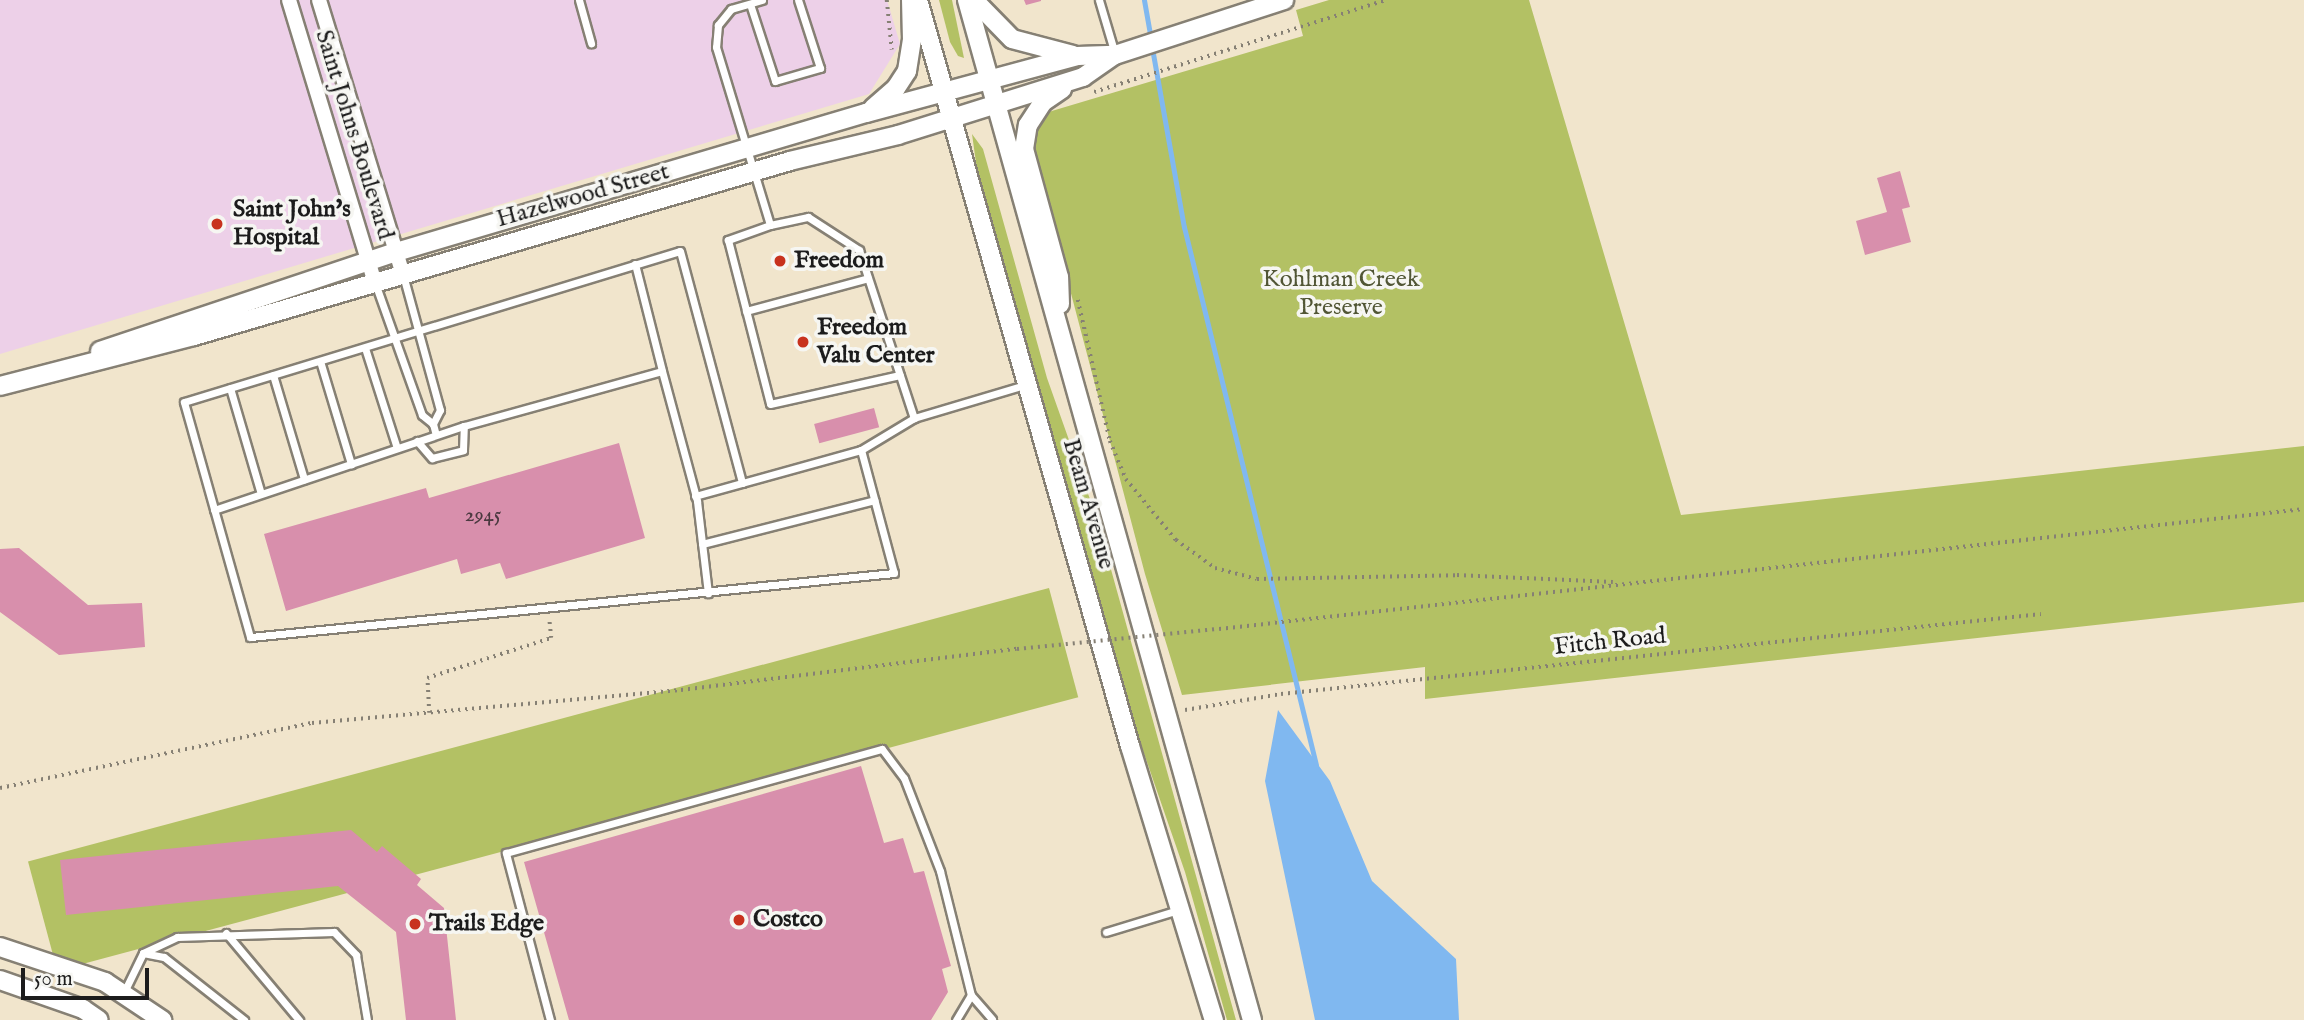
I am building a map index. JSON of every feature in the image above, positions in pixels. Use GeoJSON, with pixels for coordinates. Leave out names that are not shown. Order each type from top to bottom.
{"type":"FeatureCollection","features":[{"type":"Feature","properties":{"kind":"street","name":"Saint Johns Boulevard"},"geometry":{"type":"LineString","coordinates":[[289,0],[375,283]]}},
{"type":"Feature","properties":{"kind":"street","name":"Saint Johns Boulevard"},"geometry":{"type":"LineString","coordinates":[[319,0],[403,275]]}},
{"type":"Feature","properties":{"kind":"street"},"geometry":{"type":"LineString","coordinates":[[866,113],[896,88],[907,71],[912,40],[911,0]]}},
{"type":"Feature","properties":{"kind":"street","name":"Beam Avenue"},"geometry":{"type":"LineString","coordinates":[[918,0],[1130,746],[1214,1020]]}},
{"type":"Feature","properties":{"kind":"street","name":"Beam Avenue"},"geometry":{"type":"LineString","coordinates":[[967,0],[1252,1020]]}},
{"type":"Feature","properties":{"kind":"street"},"geometry":{"type":"LineString","coordinates":[[974,0],[1012,38],[1035,48],[1077,55]]}},
{"type":"Feature","properties":{"kind":"street","name":"Hazelwood Street"},"geometry":{"type":"LineString","coordinates":[[0,386],[58,369],[134,353],[753,172],[952,118],[1083,77],[1115,55],[1284,0]]}},
{"type":"Feature","properties":{"kind":"street","name":"Hazelwood Street"},"geometry":{"type":"LineString","coordinates":[[58,369],[167,327],[396,252],[746,148],[1077,55],[1115,55]]}},
{"type":"Feature","properties":{"kind":"street"},"geometry":{"type":"LineString","coordinates":[[1061,332],[1059,276],[1024,149],[1028,125],[1043,102],[1083,77]]}},
{"type":"Feature","properties":{"kind":"street"},"geometry":{"type":"LineString","coordinates":[[0,947],[104,982],[162,1020]]}},
{"type":"Feature","properties":{"kind":"street"},"geometry":{"type":"LineString","coordinates":[[0,980],[83,1009],[99,1020]]}},
{"type":"Feature","properties":{"kind":"lane"},"geometry":{"type":"LineString","coordinates":[[579,0],[591,43]]}},
{"type":"Feature","properties":{"kind":"lane"},"geometry":{"type":"LineString","coordinates":[[762,0],[731,9],[718,25],[716,47],[770,225]]}},
{"type":"Feature","properties":{"kind":"lane"},"geometry":{"type":"LineString","coordinates":[[750,4],[775,81],[820,68],[798,0]]}},
{"type":"Feature","properties":{"kind":"lane"},"geometry":{"type":"LineString","coordinates":[[1099,0],[1115,55]]}},
{"type":"Feature","properties":{"kind":"lane"},"geometry":{"type":"LineString","coordinates":[[900,375],[770,404],[728,240],[770,225],[808,217],[859,250],[868,278],[900,375],[914,418]]}},
{"type":"Feature","properties":{"kind":"lane"},"geometry":{"type":"LineString","coordinates":[[742,483],[680,251],[184,402],[250,637],[894,573],[861,450]]}},
{"type":"Feature","properties":{"kind":"lane"},"geometry":{"type":"LineString","coordinates":[[635,264],[695,496],[708,593]]}},
{"type":"Feature","properties":{"kind":"lane"},"geometry":{"type":"LineString","coordinates":[[403,275],[440,410],[433,424]]}},
{"type":"Feature","properties":{"kind":"lane"},"geometry":{"type":"LineString","coordinates":[[746,311],[868,278]]}},
{"type":"Feature","properties":{"kind":"lane"},"geometry":{"type":"LineString","coordinates":[[375,283],[422,415],[433,424],[436,435]]}},
{"type":"Feature","properties":{"kind":"lane"},"geometry":{"type":"LineString","coordinates":[[365,348],[397,448]]}},
{"type":"Feature","properties":{"kind":"lane"},"geometry":{"type":"LineString","coordinates":[[320,361],[351,464]]}},
{"type":"Feature","properties":{"kind":"lane"},"geometry":{"type":"LineString","coordinates":[[214,510],[464,426],[662,371]]}},
{"type":"Feature","properties":{"kind":"lane"},"geometry":{"type":"LineString","coordinates":[[273,375],[304,479]]}},
{"type":"Feature","properties":{"kind":"lane"},"geometry":{"type":"LineString","coordinates":[[695,496],[861,450],[914,418],[1028,384]]}},
{"type":"Feature","properties":{"kind":"lane"},"geometry":{"type":"LineString","coordinates":[[230,388],[261,494]]}},
{"type":"Feature","properties":{"kind":"lane"},"geometry":{"type":"LineString","coordinates":[[417,441],[432,458],[463,450],[464,426]]}},
{"type":"Feature","properties":{"kind":"lane"},"geometry":{"type":"LineString","coordinates":[[702,544],[874,500]]}},
{"type":"Feature","properties":{"kind":"lane"},"geometry":{"type":"LineString","coordinates":[[550,1020],[506,853],[882,749],[904,778],[940,871],[971,995],[992,1019]]}},
{"type":"Feature","properties":{"kind":"lane"},"geometry":{"type":"LineString","coordinates":[[1106,932],[1157,913],[1182,910]]}},
{"type":"Feature","properties":{"kind":"lane"},"geometry":{"type":"LineString","coordinates":[[123,994],[143,953],[177,937],[226,933],[334,932],[356,955],[367,1020]]}},
{"type":"Feature","properties":{"kind":"lane"},"geometry":{"type":"LineString","coordinates":[[226,933],[299,1020]]}},
{"type":"Feature","properties":{"kind":"lane"},"geometry":{"type":"LineString","coordinates":[[143,953],[164,957],[244,1020]]}},
{"type":"Feature","properties":{"kind":"lane"},"geometry":{"type":"LineString","coordinates":[[956,1020],[971,995]]}},
{"type":"Feature","properties":{"kind":"path"},"geometry":{"type":"LineString","coordinates":[[887,0],[894,63]]}},
{"type":"Feature","properties":{"kind":"path"},"geometry":{"type":"LineString","coordinates":[[1089,94],[1120,80],[1385,0]]}},
{"type":"Feature","properties":{"kind":"path"},"geometry":{"type":"LineString","coordinates":[[1077,298],[1096,365],[1110,441],[1126,479],[1176,540],[1215,568],[1257,579],[1457,575],[1626,582]]}},
{"type":"Feature","properties":{"kind":"path"},"geometry":{"type":"LineString","coordinates":[[0,788],[312,723],[681,690],[1017,649],[2304,509]]}},
{"type":"Feature","properties":{"kind":"path"},"geometry":{"type":"LineString","coordinates":[[429,713],[427,678],[551,638],[548,609]]}},
{"type":"Feature","properties":{"kind":"path","name":"Fitch Road"},"geometry":{"type":"LineString","coordinates":[[1185,710],[1281,694],[2041,614]]}},
{"type":"Feature","properties":{"kind":"shaded area","name":"Saint John's Hospital"},"geometry":{"type":"Polygon","coordinates":[[[0,0],[887,0],[900,44],[869,94],[0,354],[0,0]]]}},
{"type":"Feature","properties":{"kind":"green space"},"geometry":{"type":"Polygon","coordinates":[[[939,0],[952,0],[964,58],[958,56],[950,42],[939,0]]]}},
{"type":"Feature","properties":{"kind":"green space","name":"Kohlman Creek Preserve"},"geometry":{"type":"Polygon","coordinates":[[[1329,0],[1529,0],[1681,515],[2304,446],[2304,602],[1425,699],[1425,667],[1182,695],[1145,574],[1025,119],[1303,36],[1296,10],[1329,0]]]}},
{"type":"Feature","properties":{"kind":"green space"},"geometry":{"type":"Polygon","coordinates":[[[972,134],[983,149],[1047,378],[1097,519],[1236,1020],[1227,1020],[1185,872],[1120,684],[978,177],[972,134]]]}},
{"type":"Feature","properties":{"kind":"green space"},"geometry":{"type":"Polygon","coordinates":[[[1049,588],[1078,697],[57,971],[28,862],[1049,588]]]}},
{"type":"Feature","properties":{"kind":"water"},"geometry":{"type":"Polygon","coordinates":[[[1278,710],[1330,781],[1372,881],[1456,959],[1459,1020],[1315,1020],[1265,781],[1278,710]]]}},
{"type":"Feature","properties":{"kind":"building"},"geometry":{"type":"Polygon","coordinates":[[[1024,0],[1041,0],[1041,1],[1026,5],[1024,0]]]}},
{"type":"Feature","properties":{"kind":"building"},"geometry":{"type":"Polygon","coordinates":[[[1900,171],[1910,207],[1902,209],[1911,242],[1865,255],[1856,221],[1887,212],[1877,178],[1900,171]]]}},
{"type":"Feature","properties":{"kind":"building"},"geometry":{"type":"Polygon","coordinates":[[[874,408],[879,427],[819,443],[814,424],[874,408]]]}},
{"type":"Feature","properties":{"kind":"building"},"geometry":{"type":"Polygon","coordinates":[[[619,443],[645,538],[506,579],[500,563],[461,574],[457,559],[286,611],[264,534],[426,488],[429,498],[619,443]]]}},
{"type":"Feature","properties":{"kind":"building"},"geometry":{"type":"Polygon","coordinates":[[[19,548],[88,605],[142,603],[145,647],[59,655],[0,612],[0,549],[19,548]]]}},
{"type":"Feature","properties":{"kind":"building","name":"Costco"},"geometry":{"type":"Polygon","coordinates":[[[861,766],[884,843],[903,838],[914,873],[924,871],[951,966],[942,969],[948,992],[931,1020],[569,1020],[524,862],[861,766]]]}},
{"type":"Feature","properties":{"kind":"building","name":"Trails Edge"},"geometry":{"type":"Polygon","coordinates":[[[351,830],[377,852],[382,846],[421,879],[417,885],[444,908],[456,1020],[406,1020],[396,932],[338,886],[66,915],[60,860],[351,830]]]}},
{"type":"Feature","properties":{"kind":"waterway"},"geometry":{"type":"LineString","coordinates":[[1144,0],[1151,38]]}},
{"type":"Feature","properties":{"kind":"waterway"},"geometry":{"type":"LineString","coordinates":[[1152,48],[1184,227],[1316,765]]}},
{"type":"Feature","properties":{"kind":"place","name":"Saint John's Hospital"},"geometry":{"type":"Point","coordinates":[217,224]}},
{"type":"Feature","properties":{"kind":"place","name":"Freedom"},"geometry":{"type":"Point","coordinates":[780,261]}},
{"type":"Feature","properties":{"kind":"place","name":"Freedom Valu Center"},"geometry":{"type":"Point","coordinates":[803,342]}},
{"type":"Feature","properties":{"kind":"place","name":"Costco"},"geometry":{"type":"Point","coordinates":[739,920]}},
{"type":"Feature","properties":{"kind":"place","name":"Trails Edge"},"geometry":{"type":"Point","coordinates":[415,924]}}]}
